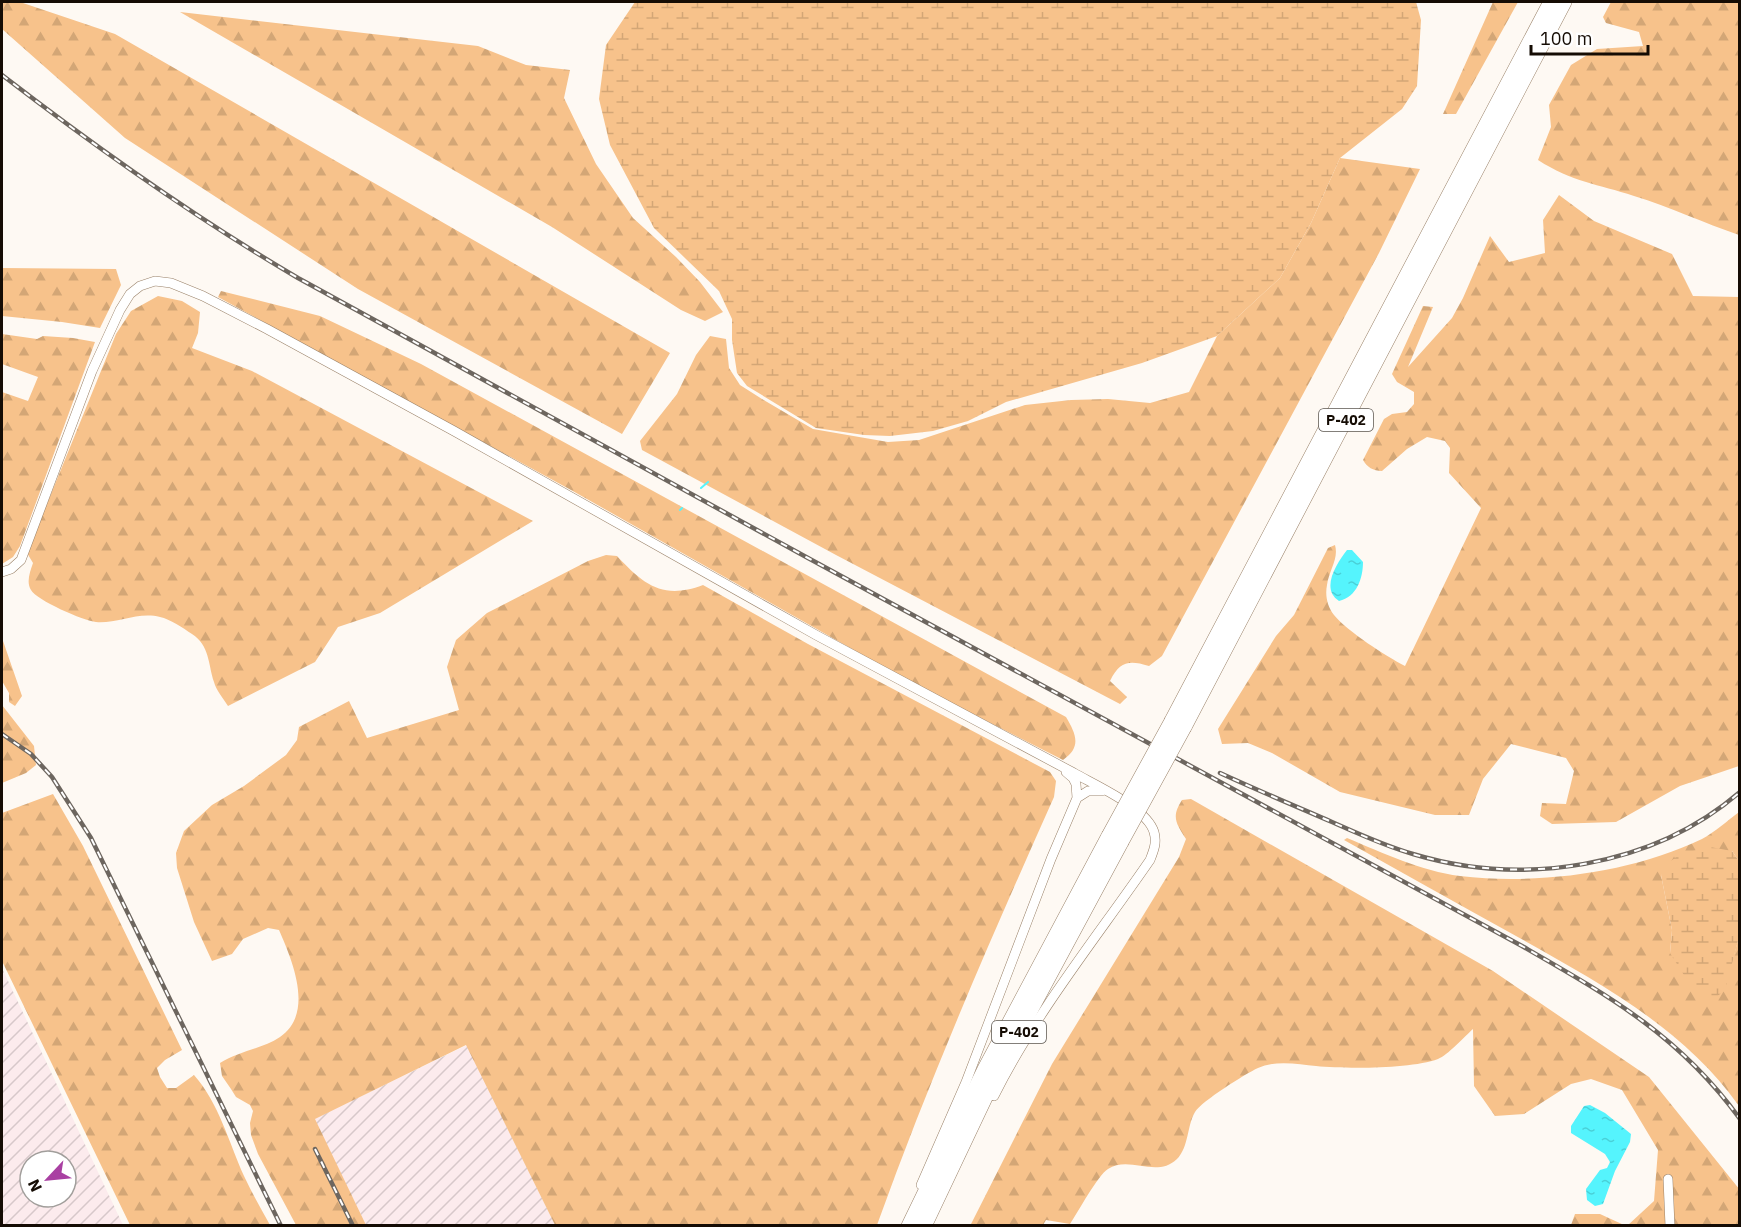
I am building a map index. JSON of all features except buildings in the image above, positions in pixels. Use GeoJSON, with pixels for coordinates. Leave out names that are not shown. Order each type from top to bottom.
{"type":"FeatureCollection","features":[{"type":"Feature","properties":{"kind":"main road","name":"Р-402"},"geometry":{"type":"LineString","coordinates":[[1178,724],[1551,2]]}},
{"type":"Feature","properties":{"kind":"main road","name":"Р-402"},"geometry":{"type":"LineString","coordinates":[[907,1226],[985,1069],[1178,724],[1564,2]]}},
{"type":"Feature","properties":{"kind":"main road","name":"Р-402"},"geometry":{"type":"LineString","coordinates":[[924,1226],[996,1074],[1115,839]]}},
{"type":"Feature","properties":{"kind":"street"},"geometry":{"type":"LineString","coordinates":[[2,572],[11,569],[21,560],[95,365],[125,301],[135,290],[147,283],[155,281],[171,283],[203,296],[267,329],[454,431],[816,635],[1115,797],[1142,815],[1151,825],[1155,841],[1150,860],[1010,1064],[930,1226]]}},
{"type":"Feature","properties":{"kind":"street"},"geometry":{"type":"LineString","coordinates":[[907,1226],[912,1205],[966,1082],[1077,798],[1073,778],[1041,756]]}},
{"type":"Feature","properties":{"kind":"street"},"geometry":{"type":"LineString","coordinates":[[1077,798],[1092,790],[1102,791],[1115,797]]}},
{"type":"Feature","properties":{"kind":"street"},"geometry":{"type":"LineString","coordinates":[[1668,1179],[1670,1226]]}},
{"type":"Feature","properties":{"kind":"shaded area"},"geometry":{"type":"Polygon","coordinates":[[[2,968],[123,1225],[2,1225],[2,968]]]}},
{"type":"Feature","properties":{"kind":"shaded area"},"geometry":{"type":"Polygon","coordinates":[[[467,1045],[555,1225],[366,1225],[314,1119],[467,1045]]]}},
{"type":"Feature","properties":{"kind":"green space"},"geometry":{"type":"Polygon","coordinates":[[[2,2],[20,2],[115,34],[670,353],[622,434],[358,289],[125,138],[2,29],[2,2]]]}},
{"type":"Feature","properties":{"kind":"green space"},"geometry":{"type":"Polygon","coordinates":[[[635,2],[1416,2],[1421,20],[1417,86],[1402,109],[1340,158],[1311,223],[1280,278],[1217,336],[1142,363],[1006,402],[968,421],[933,431],[890,436],[864,435],[816,428],[747,386],[737,373],[732,340],[732,319],[719,291],[654,228],[610,145],[599,99],[606,45],[635,2]]]}},
{"type":"Feature","properties":{"kind":"green space"},"geometry":{"type":"Polygon","coordinates":[[[1493,2],[1518,2],[1456,114],[1443,114],[1493,2]]]}},
{"type":"Feature","properties":{"kind":"green space"},"geometry":{"type":"Polygon","coordinates":[[[1611,2],[1739,2],[1739,235],[1647,200],[1574,178],[1538,160],[1551,127],[1549,105],[1571,65],[1597,49],[1643,46],[1639,32],[1606,23],[1603,17],[1611,2]]]}},
{"type":"Feature","properties":{"kind":"green space"},"geometry":{"type":"Polygon","coordinates":[[[180,12],[478,46],[526,65],[570,70],[564,98],[596,164],[633,218],[700,282],[723,312],[705,321],[681,310],[552,227],[180,12]]]}},
{"type":"Feature","properties":{"kind":"green space"},"geometry":{"type":"Polygon","coordinates":[[[1340,158],[1420,169],[1379,253],[1162,656],[1149,666],[1131,663],[1121,666],[1110,681],[1127,697],[1120,704],[642,450],[640,441],[677,394],[696,355],[710,336],[726,339],[729,368],[740,385],[762,399],[813,429],[888,442],[919,440],[1025,405],[1108,399],[1150,403],[1189,392],[1217,336],[1280,278],[1311,223],[1340,158]]]}},
{"type":"Feature","properties":{"kind":"green space"},"geometry":{"type":"Polygon","coordinates":[[[1559,195],[1594,221],[1672,254],[1693,296],[1739,297],[1739,766],[1680,786],[1616,822],[1552,824],[1540,816],[1542,803],[1566,804],[1574,771],[1566,758],[1511,744],[1483,779],[1469,815],[1435,815],[1340,792],[1272,753],[1248,743],[1222,744],[1218,729],[1276,636],[1294,615],[1328,548],[1335,545],[1335,560],[1326,589],[1327,600],[1332,612],[1340,622],[1358,636],[1405,666],[1481,508],[1449,473],[1450,448],[1445,441],[1427,437],[1407,449],[1382,471],[1371,468],[1363,460],[1384,419],[1392,414],[1407,412],[1414,404],[1414,392],[1397,382],[1392,374],[1423,306],[1433,307],[1408,367],[1452,318],[1490,236],[1509,262],[1545,253],[1543,220],[1559,195]]]}},
{"type":"Feature","properties":{"kind":"green space"},"geometry":{"type":"Polygon","coordinates":[[[2,268],[116,269],[121,285],[100,328],[2,316],[2,268]]]}},
{"type":"Feature","properties":{"kind":"green space"},"geometry":{"type":"Polygon","coordinates":[[[221,291],[320,316],[421,364],[1066,717],[1074,735],[1073,750],[1063,760],[912,683],[571,490],[218,297],[221,291]]]}},
{"type":"Feature","properties":{"kind":"green space"},"geometry":{"type":"Polygon","coordinates":[[[158,296],[182,301],[200,312],[198,333],[192,348],[252,371],[533,521],[380,613],[338,627],[315,662],[228,706],[215,685],[202,644],[192,634],[176,624],[164,618],[152,616],[136,616],[104,622],[90,621],[42,599],[31,590],[29,584],[33,563],[27,553],[116,334],[131,311],[158,296]]]}},
{"type":"Feature","properties":{"kind":"green space"},"geometry":{"type":"Polygon","coordinates":[[[2,334],[37,339],[43,336],[73,338],[95,342],[20,546],[13,557],[2,564],[2,392],[28,401],[38,377],[2,364],[2,334]]]}},
{"type":"Feature","properties":{"kind":"green space"},"geometry":{"type":"Polygon","coordinates":[[[606,555],[617,556],[636,575],[655,587],[676,591],[703,585],[808,644],[1050,772],[1056,781],[1054,797],[961,1010],[877,1225],[555,1225],[466,1045],[315,1119],[366,1225],[296,1225],[258,1154],[251,1135],[250,1123],[253,1111],[250,1105],[236,1097],[222,1076],[220,1063],[273,1041],[291,1027],[296,1014],[298,986],[290,956],[279,930],[268,928],[243,939],[232,954],[212,961],[194,922],[177,868],[176,853],[184,831],[212,805],[244,786],[286,755],[297,740],[299,727],[349,701],[367,738],[459,710],[447,667],[456,640],[487,613],[588,561],[606,555]]]}},
{"type":"Feature","properties":{"kind":"green space"},"geometry":{"type":"Polygon","coordinates":[[[2,638],[22,696],[15,706],[9,702],[9,693],[2,681],[2,638]]]}},
{"type":"Feature","properties":{"kind":"green space"},"geometry":{"type":"Polygon","coordinates":[[[2,705],[34,746],[36,765],[26,773],[2,783],[2,705]]]}},
{"type":"Feature","properties":{"kind":"green space"},"geometry":{"type":"Polygon","coordinates":[[[53,794],[83,846],[182,1050],[165,1060],[157,1068],[160,1077],[167,1088],[176,1088],[194,1075],[203,1086],[217,1111],[247,1182],[270,1225],[130,1225],[2,961],[2,813],[53,794]]]}},
{"type":"Feature","properties":{"kind":"green space"},"geometry":{"type":"Polygon","coordinates":[[[1191,799],[1493,971],[1649,1077],[1740,1190],[1739,1225],[1628,1225],[1654,1201],[1658,1150],[1622,1090],[1591,1079],[1571,1084],[1524,1114],[1495,1116],[1474,1086],[1473,1029],[1438,1059],[1412,1065],[1361,1068],[1279,1063],[1258,1068],[1224,1088],[1199,1107],[1192,1117],[1184,1148],[1177,1159],[1169,1165],[1160,1167],[1125,1164],[1108,1169],[1094,1186],[1070,1224],[1046,1220],[1043,1225],[970,1226],[1052,1064],[1179,857],[1186,839],[1177,824],[1177,811],[1182,800],[1191,799]]]}},
{"type":"Feature","properties":{"kind":"green space"},"geometry":{"type":"Polygon","coordinates":[[[1739,812],[1739,861],[1732,851],[1661,875],[1672,930],[1670,953],[1733,958],[1739,937],[1739,1106],[1717,1078],[1692,1053],[1638,1009],[1578,971],[1344,840],[1347,838],[1402,861],[1445,874],[1521,879],[1552,877],[1615,868],[1674,851],[1707,836],[1739,812]]]}},
{"type":"Feature","properties":{"kind":"green space"},"geometry":{"type":"Polygon","coordinates":[[[1710,847],[1732,851],[1739,861],[1739,937],[1725,990],[1709,1003],[1694,991],[1670,953],[1672,930],[1661,875],[1667,864],[1680,854],[1710,847]]]}},
{"type":"Feature","properties":{"kind":"green space"},"geometry":{"type":"Polygon","coordinates":[[[1575,1214],[1600,1214],[1624,1225],[1571,1225],[1575,1214]]]}},
{"type":"Feature","properties":{"kind":"water"},"geometry":{"type":"Polygon","coordinates":[[[1347,550],[1352,550],[1363,562],[1362,574],[1355,591],[1339,601],[1333,596],[1331,590],[1332,576],[1347,550]]]}},
{"type":"Feature","properties":{"kind":"water"},"geometry":{"type":"Polygon","coordinates":[[[1590,1105],[1605,1113],[1631,1134],[1630,1142],[1615,1171],[1603,1204],[1595,1206],[1587,1200],[1586,1189],[1600,1170],[1607,1168],[1610,1162],[1605,1154],[1571,1133],[1571,1126],[1584,1106],[1590,1105]]]}},
{"type":"Feature","properties":{"kind":"waterway"},"geometry":{"type":"LineString","coordinates":[[701,488],[708,482]]}},
{"type":"Feature","properties":{"kind":"railway"},"geometry":{"type":"LineString","coordinates":[[2,75],[147,181],[221,231],[298,278],[1522,946],[1584,982],[1641,1020],[1667,1041],[1717,1090],[1740,1119]]}},
{"type":"Feature","properties":{"kind":"railway"},"geometry":{"type":"LineString","coordinates":[[2,734],[31,754],[52,777],[91,838],[281,1226]]}},
{"type":"Feature","properties":{"kind":"railway"},"geometry":{"type":"LineString","coordinates":[[1220,773],[1392,847],[1455,864],[1498,869],[1541,869],[1584,864],[1627,854],[1667,838],[1705,818],[1740,792]]}},
{"type":"Feature","properties":{"kind":"railway"},"geometry":{"type":"LineString","coordinates":[[315,1149],[353,1226]]}}]}
